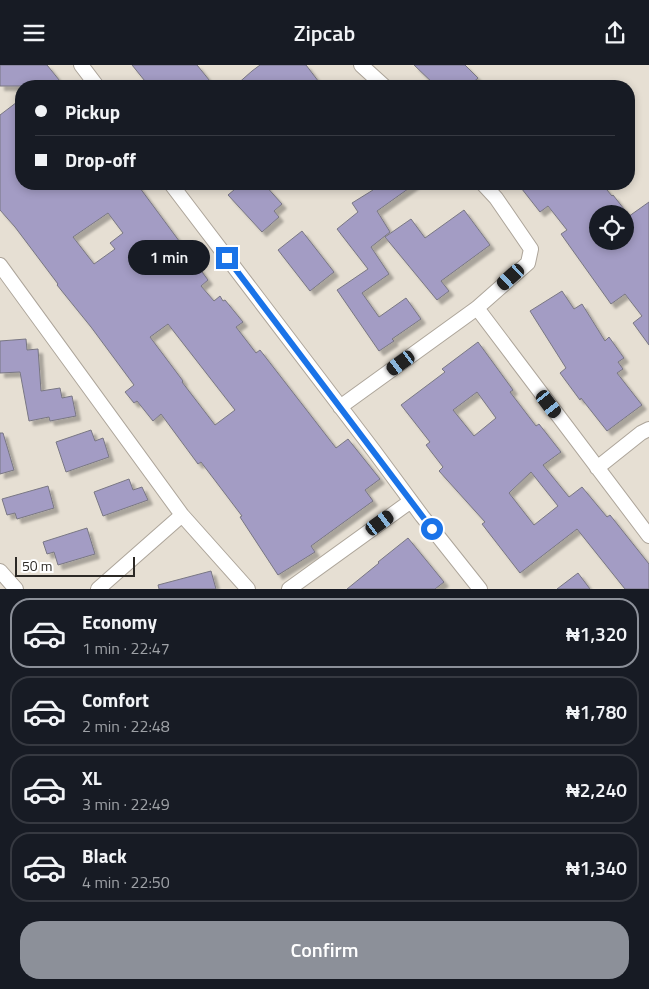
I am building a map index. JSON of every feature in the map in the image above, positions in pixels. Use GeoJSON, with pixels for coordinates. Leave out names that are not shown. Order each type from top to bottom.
{"type":"FeatureCollection","features":[{"type":"Feature","properties":{"kind":"street"},"geometry":{"type":"LineString","coordinates":[[81,65],[92,80]]}},
{"type":"Feature","properties":{"kind":"street"},"geometry":{"type":"LineString","coordinates":[[361,65],[377,80]]}},
{"type":"Feature","properties":{"kind":"street"},"geometry":{"type":"LineString","coordinates":[[176,190],[480,589]]}},
{"type":"Feature","properties":{"kind":"street"},"geometry":{"type":"LineString","coordinates":[[340,407],[477,308],[528,263],[530,249],[489,190]]}},
{"type":"Feature","properties":{"kind":"street"},"geometry":{"type":"LineString","coordinates":[[0,265],[182,515],[248,589]]}},
{"type":"Feature","properties":{"kind":"street"},"geometry":{"type":"LineString","coordinates":[[477,308],[649,536]]}},
{"type":"Feature","properties":{"kind":"street"},"geometry":{"type":"LineString","coordinates":[[597,468],[641,433],[649,429]]}},
{"type":"Feature","properties":{"kind":"street"},"geometry":{"type":"LineString","coordinates":[[289,589],[411,501]]}},
{"type":"Feature","properties":{"kind":"street"},"geometry":{"type":"LineString","coordinates":[[98,589],[182,515]]}},
{"type":"Feature","properties":{"kind":"street"},"geometry":{"type":"LineString","coordinates":[[0,571],[16,589]]}},
{"type":"Feature","properties":{"kind":"building"},"geometry":{"type":"Polygon","coordinates":[[[0,65],[47,65],[59,80],[15,80],[15,86],[0,86],[0,65]]]}},
{"type":"Feature","properties":{"kind":"building"},"geometry":{"type":"Polygon","coordinates":[[[132,65],[197,65],[209,80],[144,80],[132,65]]]}},
{"type":"Feature","properties":{"kind":"building"},"geometry":{"type":"Polygon","coordinates":[[[260,65],[306,65],[317,80],[242,80],[260,65]]]}},
{"type":"Feature","properties":{"kind":"building"},"geometry":{"type":"Polygon","coordinates":[[[414,65],[465,65],[478,78],[476,80],[430,80],[414,65]]]}},
{"type":"Feature","properties":{"kind":"building"},"geometry":{"type":"Polygon","coordinates":[[[15,104],[15,190],[141,190],[208,280],[201,286],[214,301],[220,296],[223,301],[225,300],[243,322],[236,327],[256,353],[260,350],[336,448],[348,439],[380,479],[365,490],[373,501],[311,546],[315,552],[278,575],[240,517],[242,516],[201,462],[198,464],[161,414],[153,421],[137,401],[134,403],[125,392],[134,385],[15,227],[0,210],[0,115],[15,104]],[[108,213],[73,237],[94,264],[115,249],[110,243],[123,233],[108,213]],[[168,324],[150,337],[215,425],[235,410],[168,324]]]}},
{"type":"Feature","properties":{"kind":"building"},"geometry":{"type":"Polygon","coordinates":[[[234,190],[269,190],[282,204],[274,211],[279,217],[262,232],[228,195],[234,190]]]}},
{"type":"Feature","properties":{"kind":"building"},"geometry":{"type":"Polygon","coordinates":[[[373,190],[407,190],[377,211],[390,232],[371,247],[389,274],[362,293],[379,317],[406,298],[421,319],[392,339],[394,341],[379,351],[337,290],[368,269],[337,229],[358,212],[352,203],[373,190]]]}},
{"type":"Feature","properties":{"kind":"building"},"geometry":{"type":"Polygon","coordinates":[[[523,190],[607,190],[621,205],[589,205],[589,250],[634,250],[634,213],[649,202],[649,345],[633,323],[642,316],[625,294],[611,304],[561,234],[567,230],[548,206],[540,212],[523,190]]]}},
{"type":"Feature","properties":{"kind":"building"},"geometry":{"type":"Polygon","coordinates":[[[464,210],[490,245],[441,281],[449,291],[437,300],[385,237],[411,219],[425,238],[464,210]]]}},
{"type":"Feature","properties":{"kind":"building"},"geometry":{"type":"Polygon","coordinates":[[[302,231],[334,272],[310,291],[278,250],[302,231]]]}},
{"type":"Feature","properties":{"kind":"building"},"geometry":{"type":"Polygon","coordinates":[[[562,291],[574,309],[582,304],[605,341],[609,337],[624,358],[618,362],[623,369],[617,373],[642,405],[607,431],[560,373],[566,368],[530,311],[562,291]]]}},
{"type":"Feature","properties":{"kind":"building"},"geometry":{"type":"Polygon","coordinates":[[[26,339],[27,350],[38,349],[41,391],[60,388],[62,398],[72,396],[76,416],[50,421],[49,417],[29,421],[20,372],[0,373],[0,341],[26,339]]]}},
{"type":"Feature","properties":{"kind":"building"},"geometry":{"type":"Polygon","coordinates":[[[478,342],[513,390],[510,392],[536,426],[539,424],[561,452],[543,465],[569,497],[582,487],[607,517],[610,515],[649,564],[649,589],[625,589],[577,529],[520,573],[482,524],[485,522],[439,471],[443,467],[426,445],[430,442],[401,405],[445,372],[442,369],[478,342]],[[477,392],[453,410],[474,436],[496,418],[477,392]],[[531,472],[509,493],[534,525],[558,506],[531,472]]]}},
{"type":"Feature","properties":{"kind":"building"},"geometry":{"type":"Polygon","coordinates":[[[91,430],[95,441],[103,438],[109,457],[66,472],[56,442],[91,430]]]}},
{"type":"Feature","properties":{"kind":"building"},"geometry":{"type":"Polygon","coordinates":[[[0,433],[3,433],[14,470],[0,474],[0,433]]]}},
{"type":"Feature","properties":{"kind":"building"},"geometry":{"type":"Polygon","coordinates":[[[129,479],[133,490],[142,487],[148,500],[103,516],[94,492],[129,479]]]}},
{"type":"Feature","properties":{"kind":"building"},"geometry":{"type":"Polygon","coordinates":[[[48,486],[54,508],[17,519],[15,513],[7,515],[2,499],[48,486]]]}},
{"type":"Feature","properties":{"kind":"building"},"geometry":{"type":"Polygon","coordinates":[[[87,528],[95,554],[58,565],[54,552],[47,554],[43,542],[87,528]]]}},
{"type":"Feature","properties":{"kind":"building"},"geometry":{"type":"Polygon","coordinates":[[[408,538],[444,582],[435,589],[347,589],[378,562],[408,538]]]}},
{"type":"Feature","properties":{"kind":"building"},"geometry":{"type":"Polygon","coordinates":[[[211,571],[216,589],[159,589],[158,585],[211,571]]]}},
{"type":"Feature","properties":{"kind":"building"},"geometry":{"type":"Polygon","coordinates":[[[578,573],[590,589],[557,589],[578,573]]]}},
{"type":"Feature","properties":{"kind":"route"},"geometry":{"type":"LineString","coordinates":[[227,258],[432,529]]}}]}
